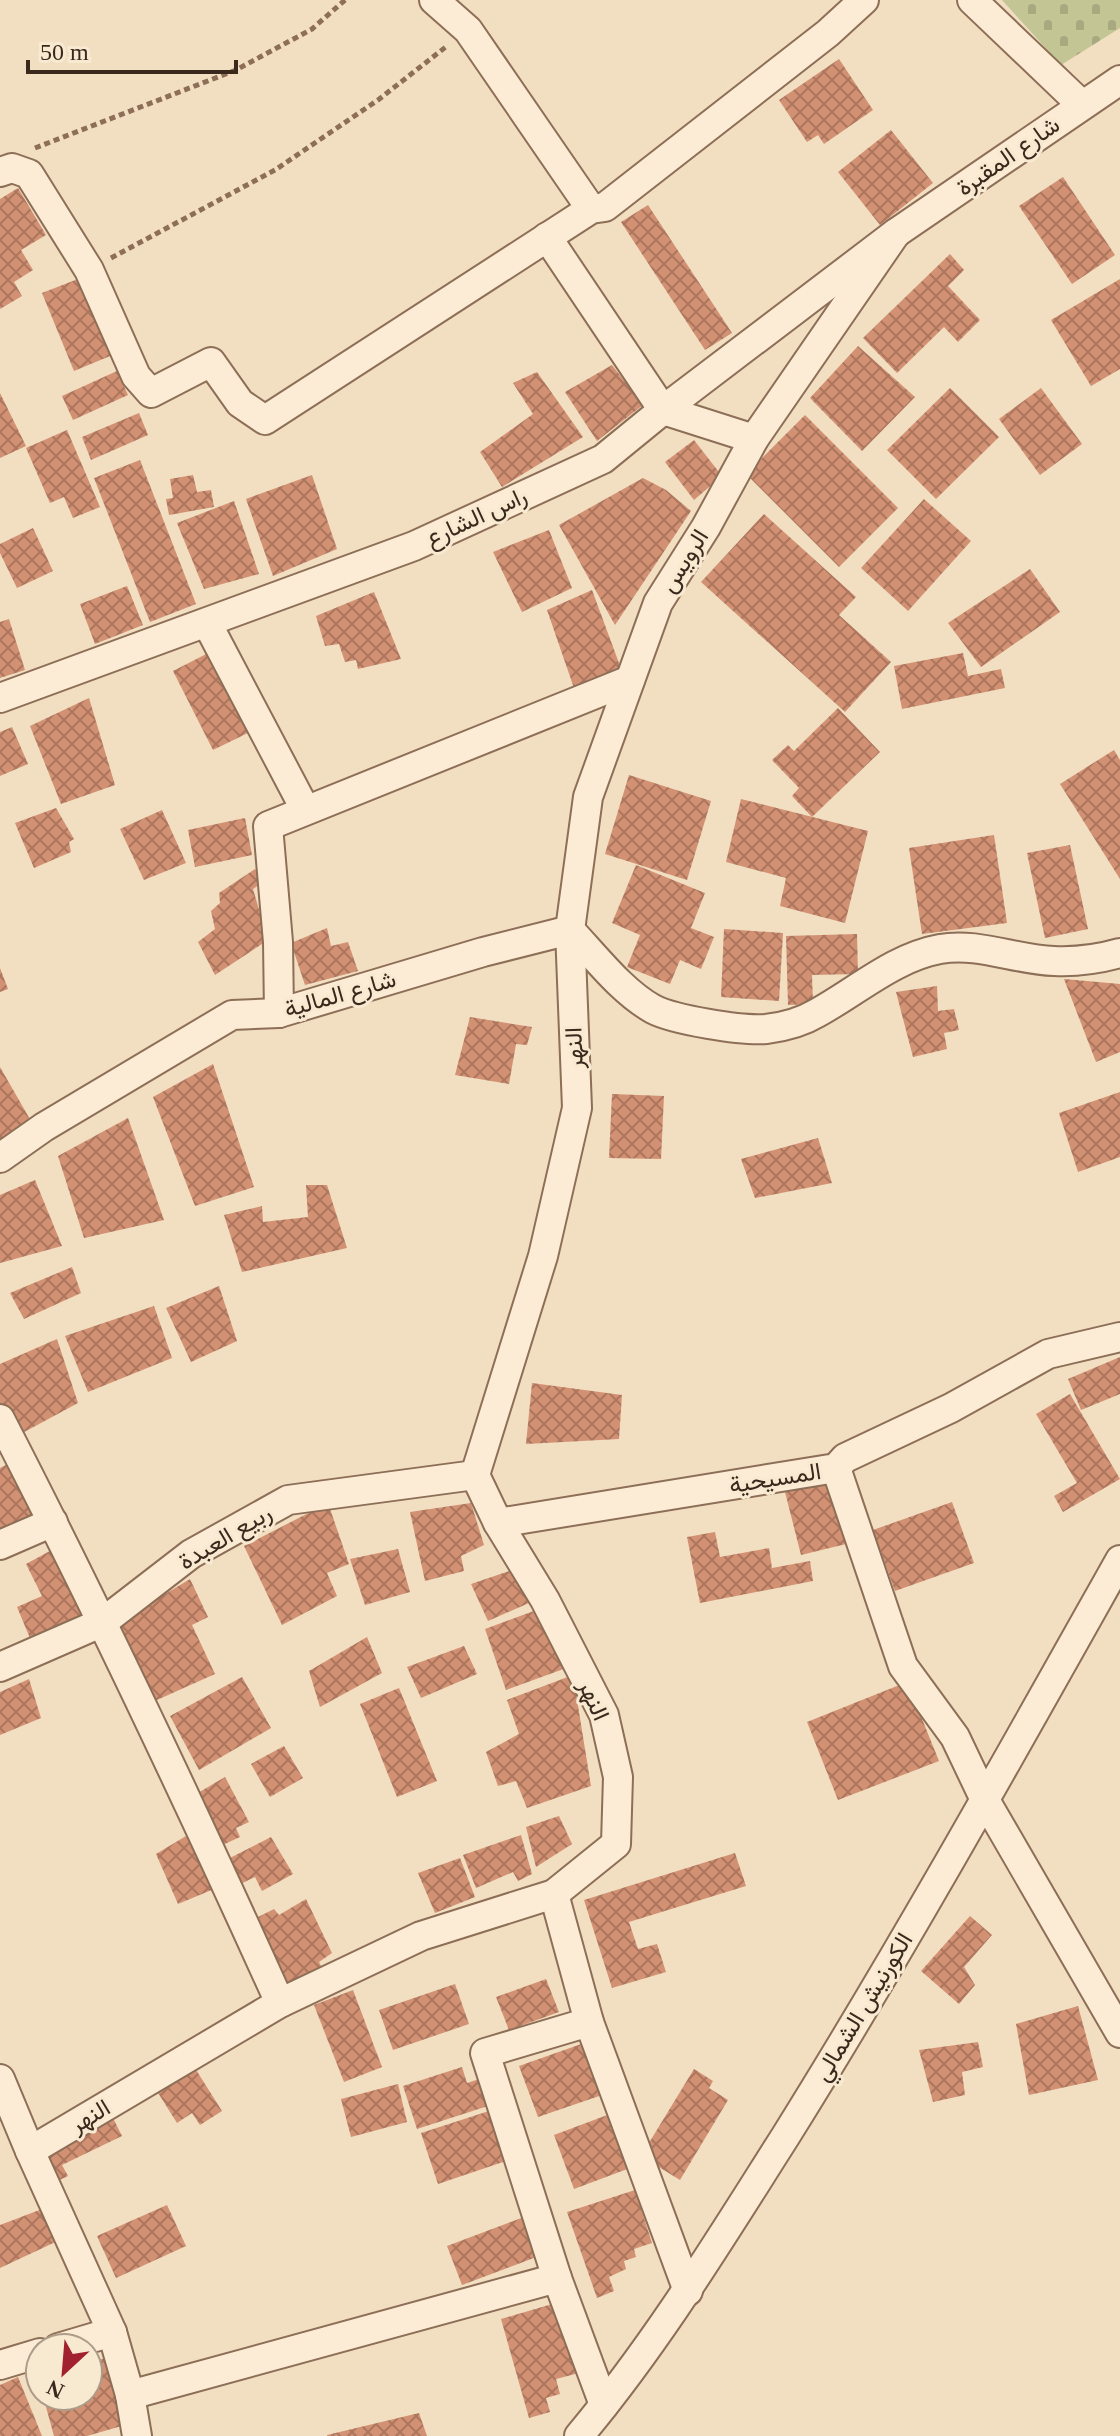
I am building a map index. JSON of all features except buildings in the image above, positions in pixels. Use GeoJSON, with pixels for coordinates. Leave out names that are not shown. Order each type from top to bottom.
{"type":"FeatureCollection","features":[{"type":"Feature","properties":{"kind":"street"},"geometry":{"type":"LineString","coordinates":[[434,0],[468,30],[591,209]]}},
{"type":"Feature","properties":{"kind":"street"},"geometry":{"type":"LineString","coordinates":[[0,172],[12,168],[29,174],[89,270],[136,376],[151,393],[211,362],[240,403],[265,420],[591,209],[605,207],[828,33],[864,0]]}},
{"type":"Feature","properties":{"kind":"street"},"geometry":{"type":"LineString","coordinates":[[972,0],[1082,105]]}},
{"type":"Feature","properties":{"kind":"street","name":"شارع المقبرة"},"geometry":{"type":"LineString","coordinates":[[896,233],[1082,105],[1116,93]]}},
{"type":"Feature","properties":{"kind":"street","name":"راس الشارع"},"geometry":{"type":"LineString","coordinates":[[0,698],[414,546],[603,459],[896,233]]}},
{"type":"Feature","properties":{"kind":"street","name":"الرويس"},"geometry":{"type":"LineString","coordinates":[[570,930],[588,797],[658,603],[706,527],[754,439],[896,233]]}},
{"type":"Feature","properties":{"kind":"street"},"geometry":{"type":"LineString","coordinates":[[547,237],[663,410],[754,439]]}},
{"type":"Feature","properties":{"kind":"street"},"geometry":{"type":"LineString","coordinates":[[207,623],[305,809]]}},
{"type":"Feature","properties":{"kind":"street"},"geometry":{"type":"LineString","coordinates":[[279,1013],[278,942],[268,826],[630,680]]}},
{"type":"Feature","properties":{"kind":"street"},"geometry":{"type":"LineString","coordinates":[[570,930],[628,990],[652,1008],[680,1020],[762,1029],[790,1025],[814,1015],[907,958],[942,948],[976,949],[1053,962],[1101,959],[1120,953]]}},
{"type":"Feature","properties":{"kind":"street","name":"شارع المالية"},"geometry":{"type":"LineString","coordinates":[[0,1158],[44,1127],[232,1015],[279,1013],[483,952],[570,930]]}},
{"type":"Feature","properties":{"kind":"street","name":"النهر"},"geometry":{"type":"LineString","coordinates":[[30,2151],[280,2003],[421,1936],[554,1894],[616,1844],[618,1777],[604,1715],[545,1600],[498,1523],[475,1475],[543,1256],[577,1108],[570,930]]}},
{"type":"Feature","properties":{"kind":"street","name":"المسيحية"},"geometry":{"type":"LineString","coordinates":[[498,1523],[836,1468],[845,1458],[951,1408],[1048,1354],[1120,1337]]}},
{"type":"Feature","properties":{"kind":"street"},"geometry":{"type":"LineString","coordinates":[[0,1419],[183,1788],[280,2003]]}},
{"type":"Feature","properties":{"kind":"street"},"geometry":{"type":"LineString","coordinates":[[836,1468],[903,1666],[955,1737],[985,1800],[1120,2033]]}},
{"type":"Feature","properties":{"kind":"street","name":"ربيع العبدة"},"geometry":{"type":"LineString","coordinates":[[0,1667],[103,1622],[191,1554],[288,1500],[475,1475]]}},
{"type":"Feature","properties":{"kind":"street"},"geometry":{"type":"LineString","coordinates":[[0,1545],[53,1522]]}},
{"type":"Feature","properties":{"kind":"street","name":"الكورنيش الشمالي"},"geometry":{"type":"LineString","coordinates":[[579,2436],[688,2291],[842,2044],[985,1800],[1120,1560]]}},
{"type":"Feature","properties":{"kind":"street"},"geometry":{"type":"LineString","coordinates":[[554,1894],[589,2022],[688,2291]]}},
{"type":"Feature","properties":{"kind":"street"},"geometry":{"type":"LineString","coordinates":[[589,2022],[485,2053],[557,2278],[604,2405]]}},
{"type":"Feature","properties":{"kind":"street"},"geometry":{"type":"LineString","coordinates":[[2,2089],[112,2332],[130,2395],[137,2436]]}},
{"type":"Feature","properties":{"kind":"street"},"geometry":{"type":"LineString","coordinates":[[130,2395],[557,2278]]}},
{"type":"Feature","properties":{"kind":"street"},"geometry":{"type":"LineString","coordinates":[[104,2334],[112,2332]]}},
{"type":"Feature","properties":{"kind":"street"},"geometry":{"type":"LineString","coordinates":[[0,2365],[24,2358]]}},
{"type":"Feature","properties":{"kind":"path"},"geometry":{"type":"LineString","coordinates":[[29,150],[236,70],[312,29],[345,0]]}},
{"type":"Feature","properties":{"kind":"path"},"geometry":{"type":"LineString","coordinates":[[89,270],[275,170],[378,100],[468,30]]}},
{"type":"Feature","properties":{"kind":"green space"},"geometry":{"type":"Polygon","coordinates":[[[1002,0],[1120,0],[1120,28],[1061,65],[1002,0]]]}}]}
